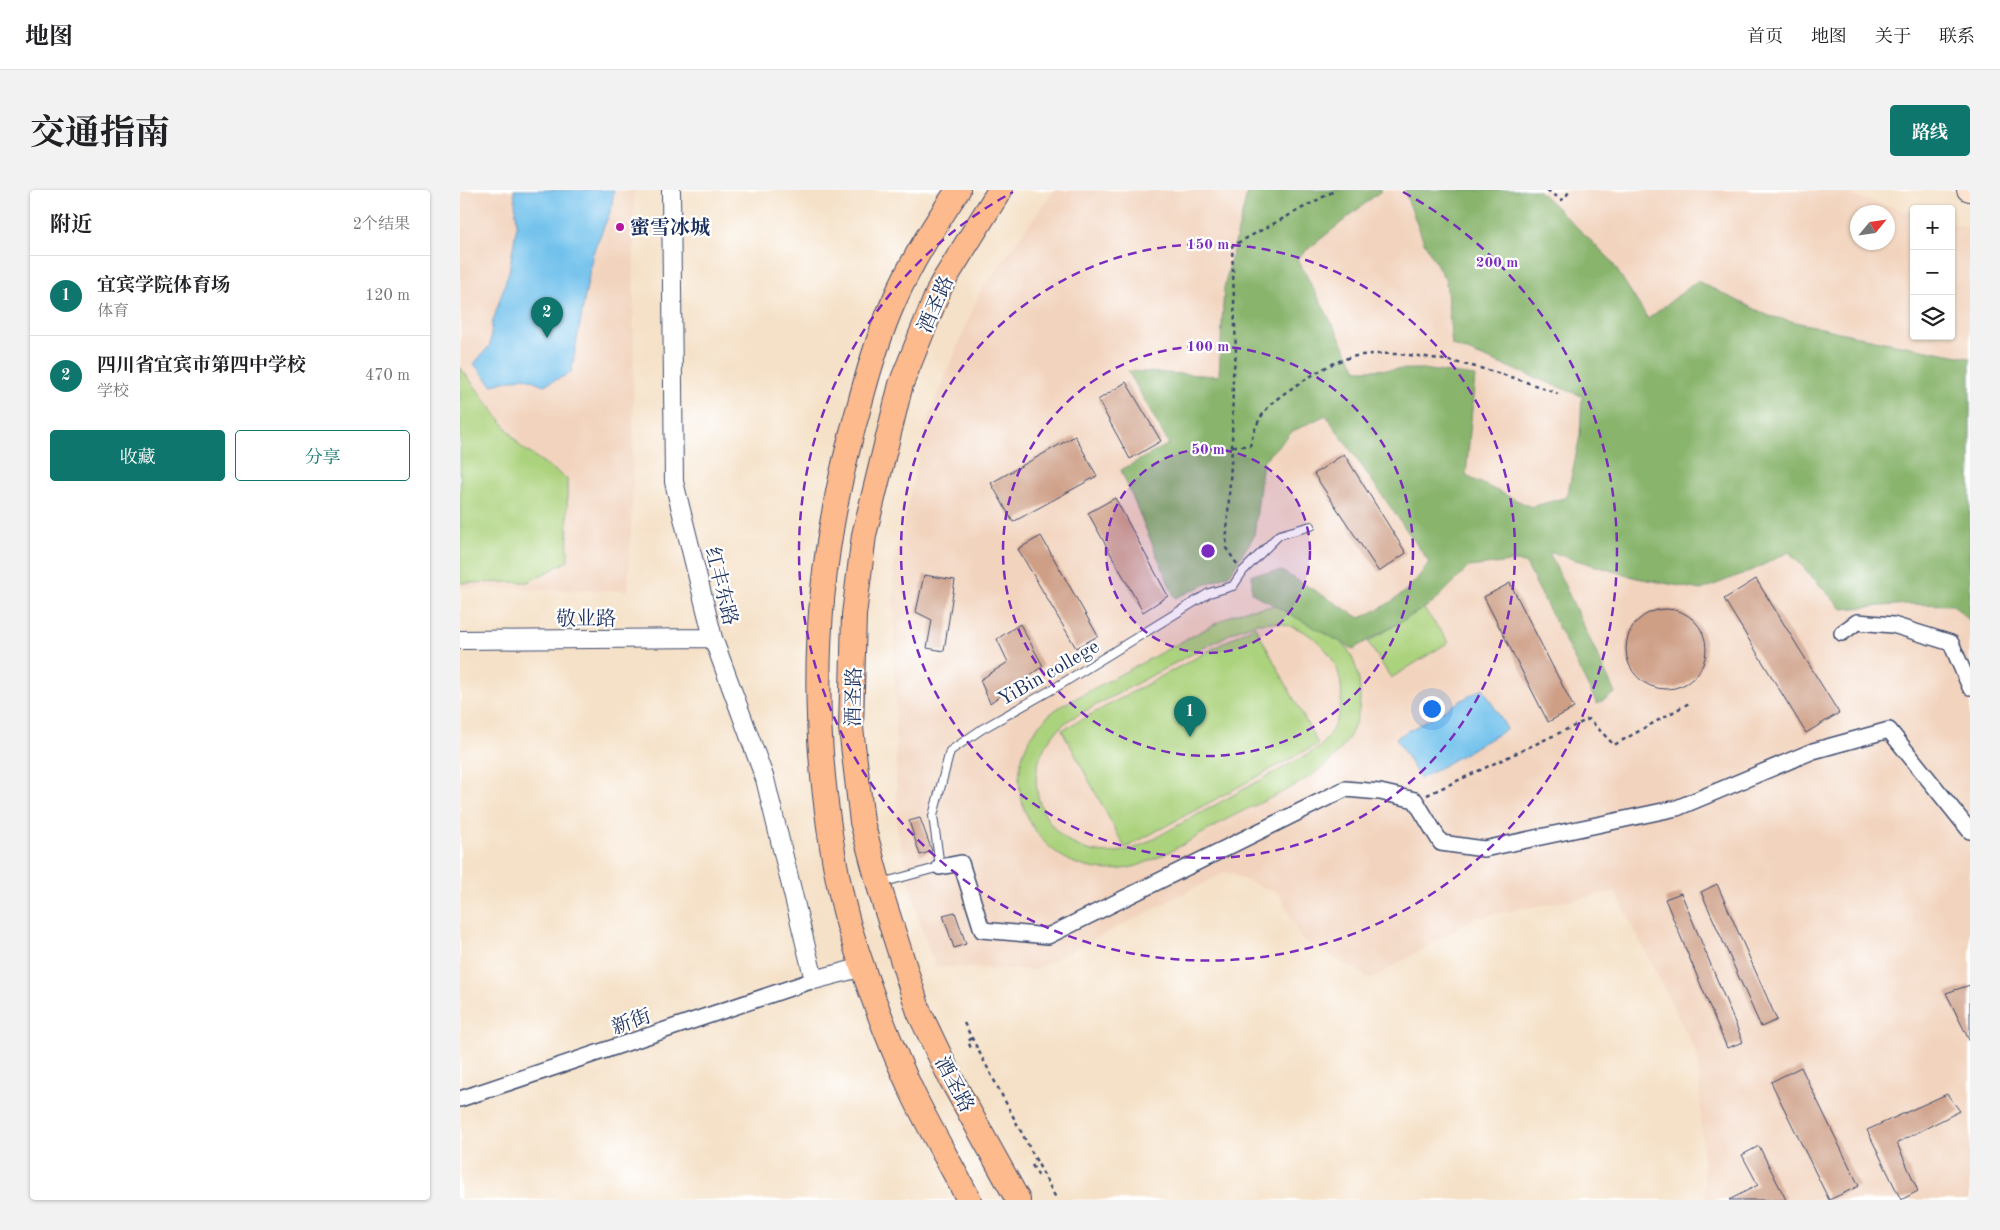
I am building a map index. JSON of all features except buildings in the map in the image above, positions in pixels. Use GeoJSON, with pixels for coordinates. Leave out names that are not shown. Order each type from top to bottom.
{"type":"FeatureCollection","features":[{"type":"Feature","properties":{"kind":"highway","name":"酒圣路"},"geometry":{"type":"LineString","coordinates":[[958,190],[924,242],[893,302],[867,377],[846,452],[831,521],[821,595],[816,676],[820,759],[837,877],[863,967],[894,1050],[915,1098],[970,1200]]}},
{"type":"Feature","properties":{"kind":"highway","name":"酒圣路"},"geometry":{"type":"LineString","coordinates":[[1000,190],[941,285],[901,384],[864,535],[854,615],[851,728],[862,822],[879,884],[919,1012],[951,1079],[1018,1200]]}},
{"type":"Feature","properties":{"kind":"street","name":"红丰东路"},"geometry":{"type":"LineString","coordinates":[[671,190],[674,482],[713,638],[765,779],[814,980]]}},
{"type":"Feature","properties":{"kind":"street"},"geometry":{"type":"LineString","coordinates":[[1842,633],[1856,622],[1893,625],[1951,643],[1970,687]]}},
{"type":"Feature","properties":{"kind":"street","name":"敬业路"},"geometry":{"type":"LineString","coordinates":[[460,640],[713,638]]}},
{"type":"Feature","properties":{"kind":"street"},"geometry":{"type":"LineString","coordinates":[[940,867],[961,863],[982,930],[1048,936],[1345,789],[1380,792],[1415,800],[1441,843],[1484,848],[1677,808],[1813,750],[1889,730],[1970,832]]}},
{"type":"Feature","properties":{"kind":"street"},"geometry":{"type":"LineString","coordinates":[[814,980],[863,967]]}},
{"type":"Feature","properties":{"kind":"street","name":"新街"},"geometry":{"type":"LineString","coordinates":[[460,1099],[814,980]]}},
{"type":"Feature","properties":{"kind":"lane","name":"YiBin college"},"geometry":{"type":"LineString","coordinates":[[940,867],[933,816],[950,751],[982,729],[1058,686],[1209,592],[1233,586],[1242,572],[1279,535],[1311,526]]}},
{"type":"Feature","properties":{"kind":"lane"},"geometry":{"type":"LineString","coordinates":[[879,884],[940,867]]}},
{"type":"Feature","properties":{"kind":"path"},"geometry":{"type":"LineString","coordinates":[[1242,572],[1226,548],[1232,446],[1233,375],[1236,353],[1232,246],[1336,190]]}},
{"type":"Feature","properties":{"kind":"path"},"geometry":{"type":"LineString","coordinates":[[1548,190],[1562,200],[1571,190]]}},
{"type":"Feature","properties":{"kind":"path"},"geometry":{"type":"LineString","coordinates":[[1232,446],[1250,446],[1255,424],[1276,398],[1332,364],[1361,355],[1418,356],[1526,381],[1558,394]]}},
{"type":"Feature","properties":{"kind":"path"},"geometry":{"type":"LineString","coordinates":[[1415,800],[1589,719],[1614,745],[1691,702]]}},
{"type":"Feature","properties":{"kind":"path"},"geometry":{"type":"LineString","coordinates":[[964,1023],[1058,1200]]}},
{"type":"Feature","properties":{"kind":"path"},"geometry":{"type":"LineString","coordinates":[[972,1038],[968,1041],[972,1051]]}},
{"type":"Feature","properties":{"kind":"path"},"geometry":{"type":"LineString","coordinates":[[1032,1166],[1038,1175],[1043,1173]]}},
{"type":"Feature","properties":{"kind":"shaded area"},"geometry":{"type":"Polygon","coordinates":[[[460,190],[634,190],[633,486],[628,591],[460,588],[460,190]]]}},
{"type":"Feature","properties":{"kind":"shaded area"},"geometry":{"type":"Polygon","coordinates":[[[1054,190],[1831,190],[1885,205],[1850,205],[1850,250],[1895,250],[1895,208],[1910,212],[1910,340],[1955,340],[1955,224],[1970,228],[1970,1200],[1705,1200],[1698,1056],[1615,892],[1474,918],[1372,979],[1301,939],[1279,894],[1226,872],[1034,970],[935,966],[919,921],[897,827],[893,565],[930,412],[980,292],[1054,190]]]}},
{"type":"Feature","properties":{"kind":"green space"},"geometry":{"type":"Polygon","coordinates":[[[1248,190],[1382,190],[1297,258],[1357,370],[1422,369],[1475,376],[1466,476],[1531,507],[1567,497],[1580,436],[1582,396],[1452,345],[1446,281],[1424,242],[1404,190],[1538,190],[1610,259],[1648,319],[1697,281],[1769,316],[1879,341],[1970,358],[1970,621],[1953,605],[1909,604],[1842,609],[1789,552],[1755,569],[1701,590],[1637,578],[1549,552],[1615,693],[1597,704],[1526,564],[1518,561],[1469,567],[1433,603],[1353,649],[1252,593],[1252,574],[1282,571],[1360,618],[1399,596],[1422,573],[1429,562],[1326,415],[1293,431],[1263,461],[1254,536],[1230,574],[1175,598],[1121,470],[1169,444],[1128,371],[1219,376],[1224,288],[1248,190]]]}},
{"type":"Feature","properties":{"kind":"green space"},"geometry":{"type":"Polygon","coordinates":[[[460,367],[521,447],[567,479],[568,561],[528,582],[460,583],[460,367]]]}},
{"type":"Feature","properties":{"kind":"green space"},"geometry":{"type":"Polygon","coordinates":[[[1274,606],[1294,611],[1328,630],[1351,655],[1359,682],[1360,703],[1352,731],[1341,749],[1309,777],[1290,788],[1231,817],[1173,850],[1137,866],[1101,870],[1070,861],[1045,843],[1028,818],[1020,789],[1022,759],[1035,731],[1061,706],[1230,616],[1245,610],[1274,606]],[[1272,622],[1257,623],[1237,630],[1072,718],[1049,740],[1038,766],[1037,792],[1046,816],[1062,836],[1085,849],[1113,853],[1144,844],[1319,748],[1333,729],[1340,708],[1341,688],[1337,669],[1328,652],[1314,638],[1295,628],[1272,622]]]}},
{"type":"Feature","properties":{"kind":"green space"},"geometry":{"type":"Polygon","coordinates":[[[1423,608],[1449,642],[1391,678],[1368,642],[1423,608]]]}},
{"type":"Feature","properties":{"kind":"green space"},"geometry":{"type":"Polygon","coordinates":[[[1255,626],[1318,744],[1125,848],[1062,730],[1255,626]]]}},
{"type":"Feature","properties":{"kind":"water"},"geometry":{"type":"Polygon","coordinates":[[[514,190],[614,190],[611,210],[593,253],[571,373],[544,385],[524,377],[492,385],[474,364],[490,345],[492,324],[509,271],[517,225],[514,190]]]}},
{"type":"Feature","properties":{"kind":"water"},"geometry":{"type":"Polygon","coordinates":[[[1483,688],[1507,729],[1420,779],[1396,738],[1483,688]]]}},
{"type":"Feature","properties":{"kind":"place","name":"蜜雪冰城"},"geometry":{"type":"Point","coordinates":[620,227]}},
{"type":"Feature","properties":{"kind":"place","name":"四川省宜宾市第四中学校"},"geometry":{"type":"Point","coordinates":[547,338]}},
{"type":"Feature","properties":{"kind":"place","name":"宜宾学院体育场"},"geometry":{"type":"Point","coordinates":[1190,737]}}]}
